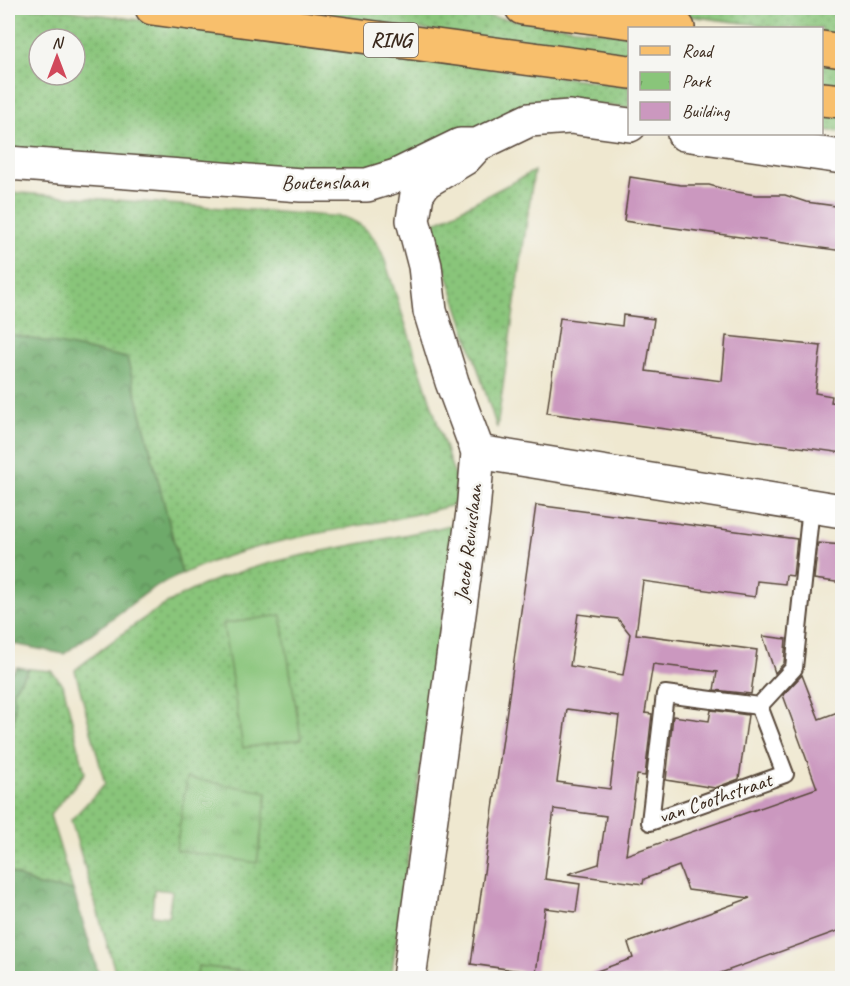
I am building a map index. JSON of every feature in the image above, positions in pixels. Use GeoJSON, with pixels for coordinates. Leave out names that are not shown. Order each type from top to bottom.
{"type":"FeatureCollection","features":[{"type":"Feature","properties":{"kind":"main road","name":"RING"},"geometry":{"type":"LineString","coordinates":[[152,8],[628,72]]}},
{"type":"Feature","properties":{"kind":"main road"},"geometry":{"type":"LineString","coordinates":[[522,8],[670,27]]}},
{"type":"Feature","properties":{"kind":"main road"},"geometry":{"type":"LineString","coordinates":[[823,48],[843,51]]}},
{"type":"Feature","properties":{"kind":"main road"},"geometry":{"type":"LineString","coordinates":[[823,99],[843,102]]}},
{"type":"Feature","properties":{"kind":"street","name":"Boutenslaan"},"geometry":{"type":"LineString","coordinates":[[8,163],[301,185],[367,185],[396,176],[460,146],[477,146],[530,120],[570,117],[628,126]]}},
{"type":"Feature","properties":{"kind":"street"},"geometry":{"type":"LineString","coordinates":[[691,135],[843,157]]}},
{"type":"Feature","properties":{"kind":"street","name":"Jacob Reviuslaan"},"geometry":{"type":"LineString","coordinates":[[409,978],[472,524],[478,452],[452,382],[430,311],[425,266],[413,220],[417,194],[425,182],[465,158],[477,146]]}},
{"type":"Feature","properties":{"kind":"street"},"geometry":{"type":"LineString","coordinates":[[478,452],[843,511]]}},
{"type":"Feature","properties":{"kind":"lane"},"geometry":{"type":"LineString","coordinates":[[759,706],[794,668],[811,507]]}},
{"type":"Feature","properties":{"kind":"lane","name":"van Coothstraat"},"geometry":{"type":"LineString","coordinates":[[666,694],[759,706],[785,774],[650,822],[666,694]]}},
{"type":"Feature","properties":{"kind":"green space"},"geometry":{"type":"Polygon","coordinates":[[[8,8],[51,8],[628,86],[628,108],[556,100],[532,104],[394,168],[358,176],[8,153],[8,8]]]}},
{"type":"Feature","properties":{"kind":"green space"},"geometry":{"type":"Polygon","coordinates":[[[261,8],[424,8],[628,35],[628,57],[261,8]]]}},
{"type":"Feature","properties":{"kind":"green space"},"geometry":{"type":"Polygon","coordinates":[[[627,8],[824,8],[842,10],[842,37],[823,34],[823,27],[774,27],[627,8]]]}},
{"type":"Feature","properties":{"kind":"green space"},"geometry":{"type":"Polygon","coordinates":[[[823,61],[842,64],[842,86],[823,83],[823,61]]]}},
{"type":"Feature","properties":{"kind":"green space"},"geometry":{"type":"Polygon","coordinates":[[[823,112],[842,115],[842,132],[823,130],[823,112]]]}},
{"type":"Feature","properties":{"kind":"green space"},"geometry":{"type":"Polygon","coordinates":[[[534,171],[497,428],[435,237],[433,224],[534,171]]]}},
{"type":"Feature","properties":{"kind":"green space"},"geometry":{"type":"Polygon","coordinates":[[[8,192],[344,217],[364,228],[374,238],[384,258],[456,480],[457,504],[249,549],[182,574],[127,359],[8,334],[8,192]]]}},
{"type":"Feature","properties":{"kind":"green space"},"geometry":{"type":"Polygon","coordinates":[[[8,334],[127,358],[182,574],[153,588],[64,654],[8,643],[8,334]]]}},
{"type":"Feature","properties":{"kind":"green space"},"geometry":{"type":"Polygon","coordinates":[[[455,524],[391,978],[270,978],[271,975],[198,966],[197,978],[117,978],[71,820],[105,784],[75,670],[161,607],[218,579],[306,555],[455,524]],[[154,889],[152,915],[168,917],[172,891],[154,889]]]}},
{"type":"Feature","properties":{"kind":"green space"},"geometry":{"type":"Polygon","coordinates":[[[281,615],[301,739],[243,748],[223,624],[281,615]]]}},
{"type":"Feature","properties":{"kind":"green space"},"geometry":{"type":"Polygon","coordinates":[[[17,667],[29,669],[13,690],[15,712],[8,733],[8,676],[17,667]]]}},
{"type":"Feature","properties":{"kind":"green space"},"geometry":{"type":"Polygon","coordinates":[[[29,669],[51,671],[63,684],[85,773],[50,815],[73,890],[38,886],[8,871],[8,733],[15,712],[13,690],[29,669]]]}},
{"type":"Feature","properties":{"kind":"green space"},"geometry":{"type":"Polygon","coordinates":[[[187,778],[267,792],[257,863],[176,850],[187,778]]]}},
{"type":"Feature","properties":{"kind":"green space"},"geometry":{"type":"Polygon","coordinates":[[[8,871],[38,886],[73,890],[100,978],[26,978],[8,974],[8,871]]]}},
{"type":"Feature","properties":{"kind":"green space"},"geometry":{"type":"Polygon","coordinates":[[[198,966],[271,975],[270,978],[197,978],[198,966]]]}},
{"type":"Feature","properties":{"kind":"building"},"geometry":{"type":"Polygon","coordinates":[[[630,177],[681,185],[709,185],[756,195],[785,195],[806,202],[843,207],[843,251],[624,221],[630,177]]]}},
{"type":"Feature","properties":{"kind":"building"},"geometry":{"type":"Polygon","coordinates":[[[623,315],[654,319],[646,371],[722,381],[726,336],[821,346],[815,393],[832,396],[831,402],[843,403],[843,453],[547,413],[560,318],[622,326],[623,315]]]}},
{"type":"Feature","properties":{"kind":"building"},"geometry":{"type":"Polygon","coordinates":[[[536,505],[797,539],[793,576],[786,575],[785,584],[757,581],[755,597],[643,581],[636,634],[757,650],[751,694],[714,690],[717,672],[653,664],[645,713],[652,714],[645,776],[637,775],[626,855],[817,788],[783,695],[802,675],[819,719],[843,710],[843,929],[707,978],[586,978],[586,975],[633,958],[628,943],[750,898],[688,890],[679,866],[644,879],[643,884],[568,874],[599,864],[606,816],[554,809],[545,879],[580,884],[576,912],[545,908],[536,973],[471,964],[536,505]],[[578,614],[570,666],[623,675],[630,634],[618,619],[578,614]],[[567,709],[557,782],[610,789],[619,716],[567,709]]]}},
{"type":"Feature","properties":{"kind":"building"},"geometry":{"type":"Polygon","coordinates":[[[818,543],[843,545],[843,583],[814,579],[818,543]]]}},
{"type":"Feature","properties":{"kind":"building"},"geometry":{"type":"Polygon","coordinates":[[[763,636],[786,639],[784,663],[775,673],[763,636]]]}},
{"type":"Feature","properties":{"kind":"building"},"geometry":{"type":"Polygon","coordinates":[[[711,710],[748,715],[739,779],[715,788],[666,780],[673,716],[709,721],[711,710]]]}}]}
